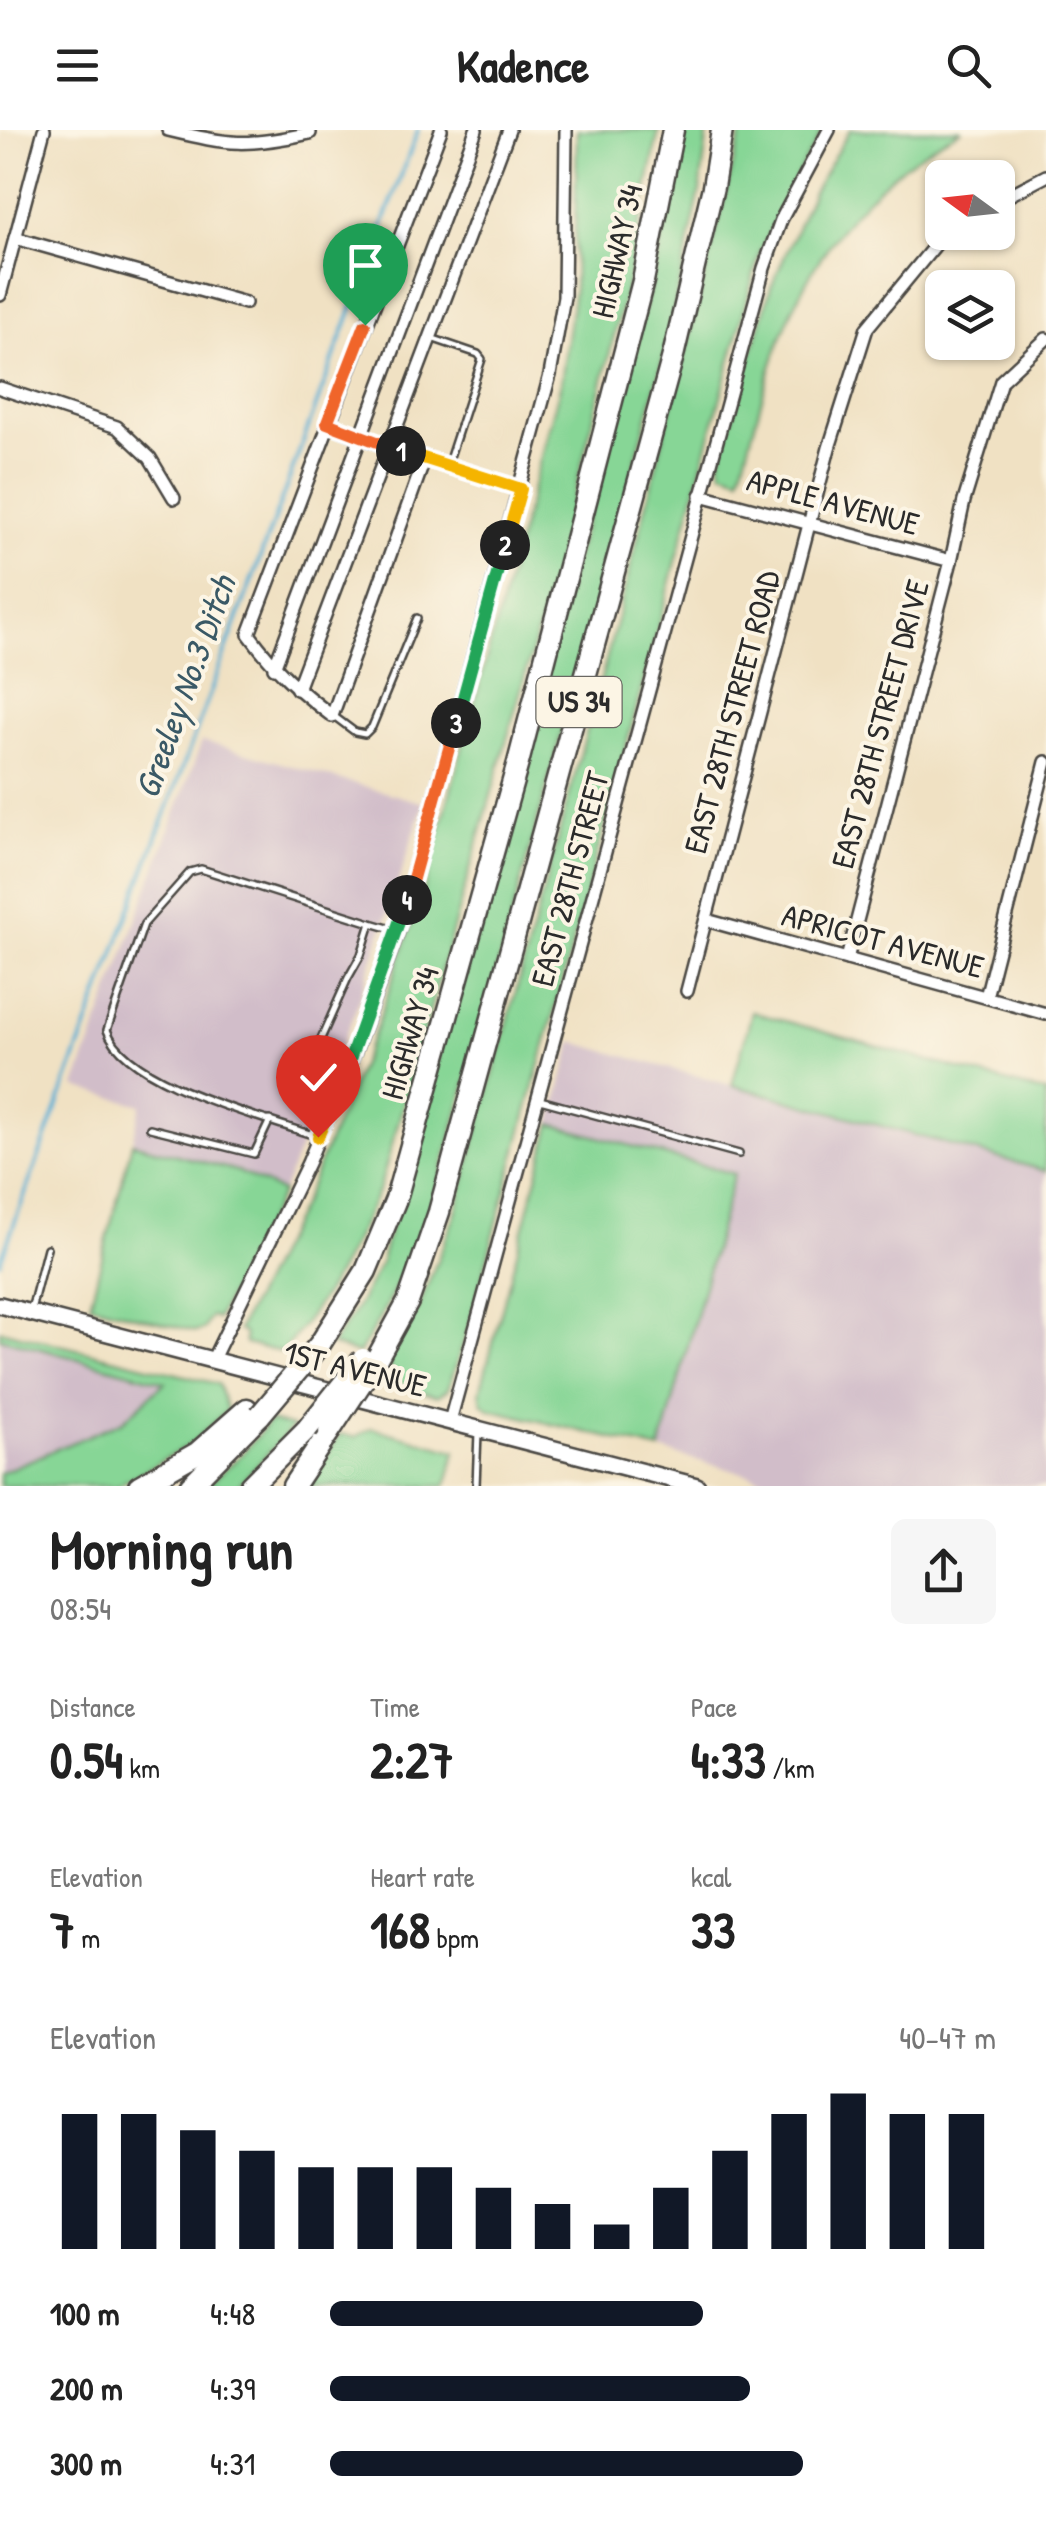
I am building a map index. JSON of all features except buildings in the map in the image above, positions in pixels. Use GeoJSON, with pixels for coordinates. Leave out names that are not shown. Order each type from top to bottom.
{"type":"FeatureCollection","features":[{"type":"Feature","properties":{"kind":"highway","name":"HIGHWAY 34"},"geometry":{"type":"LineString","coordinates":[[253,1412],[314,1342],[346,1288],[402,1173],[518,763],[643,281],[672,130]]}},
{"type":"Feature","properties":{"kind":"highway","name":"US 34"},"geometry":{"type":"LineString","coordinates":[[294,1486],[408,1302],[440,1212],[674,352],[722,130]]}},
{"type":"Feature","properties":{"kind":"highway"},"geometry":{"type":"LineString","coordinates":[[250,1486],[370,1359]]}},
{"type":"Feature","properties":{"kind":"highway"},"geometry":{"type":"LineString","coordinates":[[139,1486],[197,1453],[253,1412]]}},
{"type":"Feature","properties":{"kind":"highway"},"geometry":{"type":"LineString","coordinates":[[190,1486],[253,1412]]}},
{"type":"Feature","properties":{"kind":"main road","name":"1ST AVENUE"},"geometry":{"type":"LineString","coordinates":[[0,1306],[698,1486]]}},
{"type":"Feature","properties":{"kind":"street"},"geometry":{"type":"LineString","coordinates":[[0,295],[44,130]]}},
{"type":"Feature","properties":{"kind":"street"},"geometry":{"type":"LineString","coordinates":[[168,130],[228,145],[263,144],[310,133]]}},
{"type":"Feature","properties":{"kind":"street"},"geometry":{"type":"LineString","coordinates":[[425,458],[332,716],[274,668],[248,634],[441,130]]}},
{"type":"Feature","properties":{"kind":"street"},"geometry":{"type":"LineString","coordinates":[[274,668],[476,130]]}},
{"type":"Feature","properties":{"kind":"street"},"geometry":{"type":"LineString","coordinates":[[296,689],[509,130]]}},
{"type":"Feature","properties":{"kind":"street"},"geometry":{"type":"LineString","coordinates":[[212,1361],[318,1137],[355,1051],[398,931],[550,375],[564,297],[566,130]]}},
{"type":"Feature","properties":{"kind":"street","name":"EAST 28TH STREET"},"geometry":{"type":"LineString","coordinates":[[450,1421],[764,268],[781,220],[829,130]]}},
{"type":"Feature","properties":{"kind":"street"},"geometry":{"type":"LineString","coordinates":[[1015,192],[1046,176]]}},
{"type":"Feature","properties":{"kind":"street"},"geometry":{"type":"LineString","coordinates":[[15,238],[245,303]]}},
{"type":"Feature","properties":{"kind":"street","name":"EAST 28TH STREET ROAD"},"geometry":{"type":"LineString","coordinates":[[687,990],[829,448],[867,328],[931,250]]}},
{"type":"Feature","properties":{"kind":"street","name":"EAST 28TH STREET DRIVE"},"geometry":{"type":"LineString","coordinates":[[847,959],[964,501],[1002,381],[1046,339]]}},
{"type":"Feature","properties":{"kind":"street"},"geometry":{"type":"LineString","coordinates":[[0,388],[117,427],[150,458],[174,498]]}},
{"type":"Feature","properties":{"kind":"street"},"geometry":{"type":"LineString","coordinates":[[327,423],[521,489]]}},
{"type":"Feature","properties":{"kind":"street","name":"APPLE AVENUE"},"geometry":{"type":"LineString","coordinates":[[702,495],[951,561]]}},
{"type":"Feature","properties":{"kind":"street"},"geometry":{"type":"LineString","coordinates":[[986,997],[1046,762]]}},
{"type":"Feature","properties":{"kind":"street","name":"APRICOT AVENUE"},"geometry":{"type":"LineString","coordinates":[[706,920],[1046,1014]]}},
{"type":"Feature","properties":{"kind":"lane"},"geometry":{"type":"LineString","coordinates":[[431,338],[478,354],[482,359],[448,463]]}},
{"type":"Feature","properties":{"kind":"lane"},"geometry":{"type":"LineString","coordinates":[[332,716],[354,732],[364,734],[372,726],[416,618]]}},
{"type":"Feature","properties":{"kind":"lane"},"geometry":{"type":"LineString","coordinates":[[318,1137],[164,1083],[110,1040],[106,1030],[144,924],[190,872],[201,868],[398,931]]}},
{"type":"Feature","properties":{"kind":"lane"},"geometry":{"type":"LineString","coordinates":[[299,1088],[361,956],[371,922]]}},
{"type":"Feature","properties":{"kind":"lane"},"geometry":{"type":"LineString","coordinates":[[540,1100],[739,1154]]}},
{"type":"Feature","properties":{"kind":"lane"},"geometry":{"type":"LineString","coordinates":[[150,1128],[254,1154],[270,1120]]}},
{"type":"Feature","properties":{"kind":"lane"},"geometry":{"type":"LineString","coordinates":[[30,1313],[47,1248]]}},
{"type":"Feature","properties":{"kind":"lane"},"geometry":{"type":"LineString","coordinates":[[476,1486],[478,1428]]}},
{"type":"Feature","properties":{"kind":"shaded area"},"geometry":{"type":"Polygon","coordinates":[[[202,741],[424,803],[357,1006],[282,1192],[237,1171],[132,1143],[141,1105],[75,1087],[202,741]]]}},
{"type":"Feature","properties":{"kind":"shaded area"},"geometry":{"type":"Polygon","coordinates":[[[573,1042],[1046,1171],[1046,1486],[798,1486],[660,1450],[734,1174],[551,1124],[573,1042]]]}},
{"type":"Feature","properties":{"kind":"shaded area"},"geometry":{"type":"Polygon","coordinates":[[[0,1338],[166,1382],[123,1421],[0,1473],[0,1338]]]}},
{"type":"Feature","properties":{"kind":"green space"},"geometry":{"type":"Polygon","coordinates":[[[577,130],[659,130],[628,281],[556,566],[380,1187],[337,1273],[282,1352],[245,1344],[244,1333],[238,1330],[305,1198],[376,1028],[425,885],[561,383],[574,288],[577,130]]]}},
{"type":"Feature","properties":{"kind":"green space"},"geometry":{"type":"Polygon","coordinates":[[[685,130],[708,130],[700,191],[665,352],[436,1194],[391,1296],[358,1354],[331,1345],[380,1264],[656,266],[685,130]]]}},
{"type":"Feature","properties":{"kind":"green space"},"geometry":{"type":"Polygon","coordinates":[[[742,130],[823,130],[760,252],[469,1326],[448,1389],[438,1396],[405,1389],[387,1361],[420,1304],[455,1215],[614,631],[742,130]]]}},
{"type":"Feature","properties":{"kind":"green space"},"geometry":{"type":"Polygon","coordinates":[[[850,130],[962,130],[902,168],[852,216],[830,244],[781,338],[740,477],[722,471],[720,461],[771,287],[813,192],[850,130]]]}},
{"type":"Feature","properties":{"kind":"green space"},"geometry":{"type":"Polygon","coordinates":[[[752,1012],[1046,1093],[1046,1171],[732,1085],[752,1012]]]}},
{"type":"Feature","properties":{"kind":"green space"},"geometry":{"type":"Polygon","coordinates":[[[551,1124],[734,1174],[660,1450],[489,1409],[482,1403],[480,1392],[551,1124]]]}},
{"type":"Feature","properties":{"kind":"green space"},"geometry":{"type":"Polygon","coordinates":[[[132,1143],[237,1171],[282,1192],[217,1319],[211,1316],[204,1329],[196,1332],[90,1304],[132,1143]]]}},
{"type":"Feature","properties":{"kind":"green space"},"geometry":{"type":"Polygon","coordinates":[[[0,1330],[218,1384],[227,1410],[191,1444],[117,1486],[0,1486],[0,1473],[123,1421],[165,1382],[0,1338],[0,1330]]]}},
{"type":"Feature","properties":{"kind":"green space"},"geometry":{"type":"Polygon","coordinates":[[[270,1421],[293,1427],[237,1486],[206,1486],[240,1456],[270,1421]]]}},
{"type":"Feature","properties":{"kind":"green space"},"geometry":{"type":"Polygon","coordinates":[[[372,1428],[456,1451],[446,1486],[307,1486],[340,1434],[355,1437],[372,1428]]]}},
{"type":"Feature","properties":{"kind":"waterway","name":"Greeley No.3 Ditch"},"geometry":{"type":"LineString","coordinates":[[0,1262],[418,130]]}},
{"type":"Feature","properties":{"kind":"route"},"geometry":{"type":"LineString","coordinates":[[318,1137],[355,1051],[398,931],[521,489],[327,423],[365,325]]}}]}
